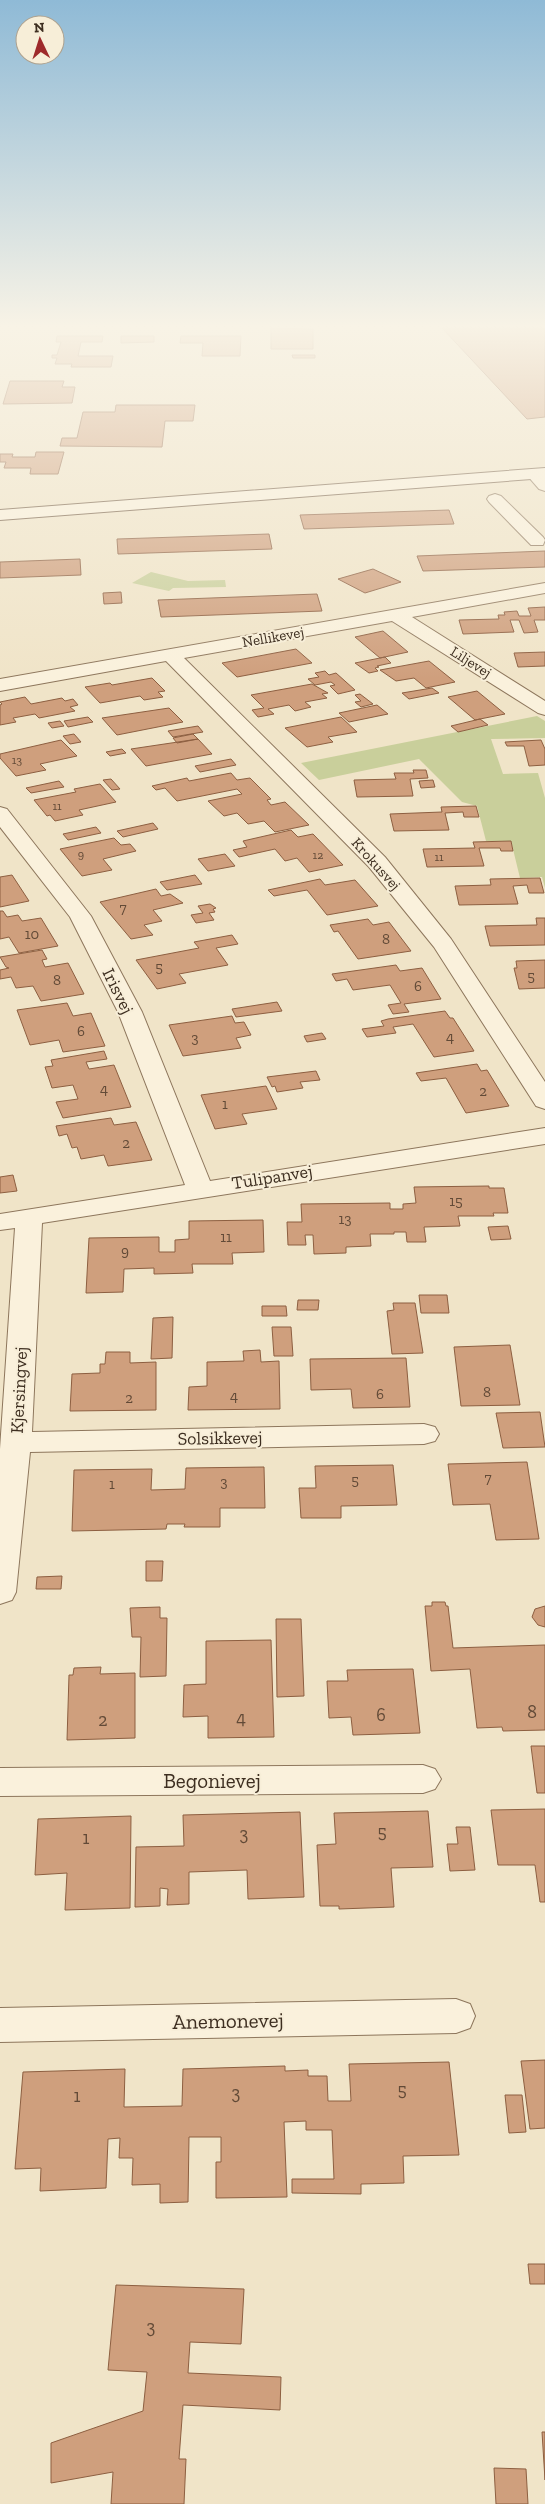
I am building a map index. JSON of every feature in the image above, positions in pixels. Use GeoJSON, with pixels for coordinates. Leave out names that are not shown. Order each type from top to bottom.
{"type":"FeatureCollection","features":[{"type":"Feature","properties":{"kind":"street"},"geometry":{"type":"LineString","coordinates":[[0,515],[541,478]]}},
{"type":"Feature","properties":{"kind":"street"},"geometry":{"type":"LineString","coordinates":[[495,499],[537,541]]}},
{"type":"Feature","properties":{"kind":"street"},"geometry":{"type":"LineString","coordinates":[[522,526],[545,524]]}},
{"type":"Feature","properties":{"kind":"street","name":"Nellikevej"},"geometry":{"type":"LineString","coordinates":[[0,685],[172,656],[545,588]]}},
{"type":"Feature","properties":{"kind":"street","name":"Liljevej"},"geometry":{"type":"LineString","coordinates":[[396,615],[545,709]]}},
{"type":"Feature","properties":{"kind":"street","name":"Krokusvej"},"geometry":{"type":"LineString","coordinates":[[172,656],[377,862],[443,944],[545,1101]]}},
{"type":"Feature","properties":{"kind":"street","name":"Irisvej"},"geometry":{"type":"LineString","coordinates":[[0,813],[80,916],[130,1012],[200,1188]]}},
{"type":"Feature","properties":{"kind":"street","name":"Tulipanvej"},"geometry":{"type":"LineString","coordinates":[[0,1222],[200,1188],[545,1136]]}},
{"type":"Feature","properties":{"kind":"street","name":"Kjersingvej"},"geometry":{"type":"LineString","coordinates":[[0,1592],[2,1555],[16,1442],[29,1217]]}},
{"type":"Feature","properties":{"kind":"street","name":"Solsikkevej"},"geometry":{"type":"LineString","coordinates":[[16,1442],[424,1434]]}},
{"type":"Feature","properties":{"kind":"street","name":"Begonievej"},"geometry":{"type":"LineString","coordinates":[[0,1782],[423,1779]]}},
{"type":"Feature","properties":{"kind":"street","name":"Anemonevej"},"geometry":{"type":"LineString","coordinates":[[0,2025],[456,2016]]}},
{"type":"Feature","properties":{"kind":"green space"},"geometry":{"type":"Polygon","coordinates":[[[151,572],[188,581],[225,580],[226,587],[173,588],[169,591],[132,583],[151,572]]]}},
{"type":"Feature","properties":{"kind":"green space"},"geometry":{"type":"Polygon","coordinates":[[[537,716],[545,721],[545,738],[491,739],[503,774],[538,773],[545,798],[545,888],[542,877],[520,878],[511,841],[486,841],[477,806],[462,802],[419,759],[319,780],[301,763],[537,716]]]}},
{"type":"Feature","properties":{"kind":"building"},"geometry":{"type":"Polygon","coordinates":[[[60,445],[162,445],[162,447],[60,445]]]}},
{"type":"Feature","properties":{"kind":"building"},"geometry":{"type":"Polygon","coordinates":[[[36,452],[64,452],[58,474],[30,474],[31,468],[4,468],[6,462],[0,462],[0,454],[13,454],[12,457],[35,457],[36,452]]]}},
{"type":"Feature","properties":{"kind":"building"},"geometry":{"type":"Polygon","coordinates":[[[449,510],[454,524],[304,529],[300,515],[449,510]]]}},
{"type":"Feature","properties":{"kind":"building"},"geometry":{"type":"Polygon","coordinates":[[[269,534],[272,549],[118,554],[117,539],[269,534]]]}},
{"type":"Feature","properties":{"kind":"building"},"geometry":{"type":"Polygon","coordinates":[[[545,551],[545,567],[423,571],[417,556],[545,551]]]}},
{"type":"Feature","properties":{"kind":"building"},"geometry":{"type":"Polygon","coordinates":[[[80,559],[81,575],[0,578],[0,562],[80,559]]]}},
{"type":"Feature","properties":{"kind":"building"},"geometry":{"type":"Polygon","coordinates":[[[373,569],[401,582],[365,593],[338,579],[373,569]]]}},
{"type":"Feature","properties":{"kind":"building"},"geometry":{"type":"Polygon","coordinates":[[[121,592],[122,603],[104,604],[103,593],[121,592]]]}},
{"type":"Feature","properties":{"kind":"building"},"geometry":{"type":"Polygon","coordinates":[[[317,594],[322,611],[161,617],[158,600],[317,594]]]}},
{"type":"Feature","properties":{"kind":"building"},"geometry":{"type":"Polygon","coordinates":[[[545,607],[545,620],[534,620],[538,632],[524,633],[519,620],[510,620],[514,632],[463,634],[459,620],[499,619],[498,615],[505,615],[504,612],[517,611],[519,616],[531,616],[528,608],[545,607]]]}},
{"type":"Feature","properties":{"kind":"building"},"geometry":{"type":"Polygon","coordinates":[[[383,631],[408,652],[380,658],[355,637],[383,631]]]}},
{"type":"Feature","properties":{"kind":"building"},"geometry":{"type":"Polygon","coordinates":[[[296,649],[312,663],[237,677],[222,663],[296,649]]]}},
{"type":"Feature","properties":{"kind":"building"},"geometry":{"type":"Polygon","coordinates":[[[545,652],[545,666],[518,667],[514,653],[545,652]]]}},
{"type":"Feature","properties":{"kind":"building"},"geometry":{"type":"Polygon","coordinates":[[[385,657],[391,663],[377,666],[379,667],[375,668],[378,671],[369,673],[355,663],[385,657]]]}},
{"type":"Feature","properties":{"kind":"building"},"geometry":{"type":"Polygon","coordinates":[[[429,661],[455,682],[426,688],[414,678],[396,681],[380,670],[429,661]]]}},
{"type":"Feature","properties":{"kind":"building"},"geometry":{"type":"Polygon","coordinates":[[[325,671],[329,675],[336,673],[355,690],[338,694],[330,686],[335,685],[331,682],[315,685],[308,679],[319,677],[315,673],[325,671]]]}},
{"type":"Feature","properties":{"kind":"building"},"geometry":{"type":"Polygon","coordinates":[[[152,678],[165,691],[158,692],[163,697],[144,700],[140,696],[100,703],[85,687],[110,683],[112,685],[152,678]]]}},
{"type":"Feature","properties":{"kind":"building"},"geometry":{"type":"Polygon","coordinates":[[[312,684],[328,693],[322,694],[327,698],[305,702],[311,707],[295,711],[289,705],[268,709],[274,714],[258,717],[252,710],[264,708],[251,695],[312,684]]]}},
{"type":"Feature","properties":{"kind":"building"},"geometry":{"type":"Polygon","coordinates":[[[432,688],[439,693],[409,699],[402,693],[432,688]]]}},
{"type":"Feature","properties":{"kind":"building"},"geometry":{"type":"Polygon","coordinates":[[[477,691],[505,714],[475,720],[448,697],[477,691]]]}},
{"type":"Feature","properties":{"kind":"building"},"geometry":{"type":"Polygon","coordinates":[[[360,694],[373,704],[361,707],[355,702],[361,701],[355,695],[360,694]]]}},
{"type":"Feature","properties":{"kind":"building"},"geometry":{"type":"Polygon","coordinates":[[[25,697],[31,704],[62,698],[65,701],[73,699],[78,705],[70,707],[75,711],[39,718],[35,714],[13,718],[16,722],[0,725],[0,705],[2,704],[0,702],[25,697]]]}},
{"type":"Feature","properties":{"kind":"building"},"geometry":{"type":"Polygon","coordinates":[[[377,705],[388,714],[349,722],[339,713],[377,705]]]}},
{"type":"Feature","properties":{"kind":"building"},"geometry":{"type":"Polygon","coordinates":[[[169,708],[183,722],[117,735],[102,718],[169,708]]]}},
{"type":"Feature","properties":{"kind":"building"},"geometry":{"type":"Polygon","coordinates":[[[88,717],[93,722],[68,727],[64,721],[88,717]]]}},
{"type":"Feature","properties":{"kind":"building"},"geometry":{"type":"Polygon","coordinates":[[[341,717],[357,732],[328,737],[333,742],[307,747],[285,728],[341,717]]]}},
{"type":"Feature","properties":{"kind":"building"},"geometry":{"type":"Polygon","coordinates":[[[480,719],[488,725],[458,732],[451,726],[480,719]]]}},
{"type":"Feature","properties":{"kind":"building"},"geometry":{"type":"Polygon","coordinates":[[[60,721],[64,726],[52,728],[48,723],[60,721]]]}},
{"type":"Feature","properties":{"kind":"building"},"geometry":{"type":"Polygon","coordinates":[[[198,726],[203,732],[173,737],[168,731],[198,726]]]}},
{"type":"Feature","properties":{"kind":"building"},"geometry":{"type":"Polygon","coordinates":[[[74,734],[81,742],[70,744],[63,736],[74,734]]]}},
{"type":"Feature","properties":{"kind":"building"},"geometry":{"type":"Polygon","coordinates":[[[193,734],[198,739],[177,743],[173,738],[193,734]]]}},
{"type":"Feature","properties":{"kind":"building"},"geometry":{"type":"Polygon","coordinates":[[[198,739],[212,754],[146,766],[131,749],[198,739]]]}},
{"type":"Feature","properties":{"kind":"building"},"geometry":{"type":"Polygon","coordinates":[[[61,740],[77,756],[40,764],[46,770],[16,776],[0,758],[0,754],[61,740]]]}},
{"type":"Feature","properties":{"kind":"building"},"geometry":{"type":"Polygon","coordinates":[[[541,740],[545,749],[545,765],[529,766],[524,746],[507,746],[505,742],[541,740]]]}},
{"type":"Feature","properties":{"kind":"building"},"geometry":{"type":"Polygon","coordinates":[[[122,749],[126,753],[110,756],[106,752],[122,749]]]}},
{"type":"Feature","properties":{"kind":"building"},"geometry":{"type":"Polygon","coordinates":[[[231,759],[236,765],[200,772],[195,766],[231,759]]]}},
{"type":"Feature","properties":{"kind":"building"},"geometry":{"type":"Polygon","coordinates":[[[413,770],[426,770],[428,778],[410,779],[413,796],[357,797],[354,780],[396,779],[394,773],[414,773],[413,770]]]}},
{"type":"Feature","properties":{"kind":"building"},"geometry":{"type":"Polygon","coordinates":[[[231,773],[237,780],[250,778],[271,799],[267,800],[271,805],[285,802],[309,825],[275,832],[264,821],[248,824],[237,813],[224,816],[208,801],[242,794],[237,789],[177,801],[165,788],[156,790],[152,786],[187,778],[189,781],[231,773]]]}},
{"type":"Feature","properties":{"kind":"building"},"geometry":{"type":"Polygon","coordinates":[[[111,779],[120,789],[112,790],[103,780],[111,779]]]}},
{"type":"Feature","properties":{"kind":"building"},"geometry":{"type":"Polygon","coordinates":[[[433,780],[435,787],[421,788],[419,781],[433,780]]]}},
{"type":"Feature","properties":{"kind":"building"},"geometry":{"type":"Polygon","coordinates":[[[59,781],[64,787],[31,793],[26,788],[59,781]]]}},
{"type":"Feature","properties":{"kind":"building"},"geometry":{"type":"Polygon","coordinates":[[[100,784],[116,802],[79,810],[83,815],[55,821],[50,815],[47,816],[34,800],[76,792],[74,789],[100,784]]]}},
{"type":"Feature","properties":{"kind":"building"},"geometry":{"type":"Polygon","coordinates":[[[476,806],[479,817],[464,817],[463,812],[445,813],[449,830],[394,831],[390,814],[442,812],[441,807],[476,806]]]}},
{"type":"Feature","properties":{"kind":"building"},"geometry":{"type":"Polygon","coordinates":[[[153,823],[158,829],[123,837],[117,831],[153,823]]]}},
{"type":"Feature","properties":{"kind":"building"},"geometry":{"type":"Polygon","coordinates":[[[96,827],[101,833],[68,840],[63,834],[96,827]]]}},
{"type":"Feature","properties":{"kind":"building"},"geometry":{"type":"Polygon","coordinates":[[[291,830],[298,837],[313,834],[343,865],[309,872],[297,858],[285,861],[275,849],[239,857],[233,850],[247,847],[243,841],[291,830]]]}},
{"type":"Feature","properties":{"kind":"building"},"geometry":{"type":"Polygon","coordinates":[[[114,838],[121,845],[130,844],[136,851],[103,859],[112,870],[82,876],[60,849],[114,838]]]}},
{"type":"Feature","properties":{"kind":"building"},"geometry":{"type":"Polygon","coordinates":[[[511,841],[513,851],[501,851],[500,848],[479,848],[484,866],[427,867],[423,849],[475,848],[473,842],[511,841]]]}},
{"type":"Feature","properties":{"kind":"building"},"geometry":{"type":"Polygon","coordinates":[[[225,854],[235,866],[208,871],[198,859],[225,854]]]}},
{"type":"Feature","properties":{"kind":"building"},"geometry":{"type":"Polygon","coordinates":[[[12,875],[29,901],[0,907],[0,877],[12,875]]]}},
{"type":"Feature","properties":{"kind":"building"},"geometry":{"type":"Polygon","coordinates":[[[195,875],[202,884],[167,890],[160,882],[195,875]]]}},
{"type":"Feature","properties":{"kind":"building"},"geometry":{"type":"Polygon","coordinates":[[[540,878],[544,893],[529,893],[527,885],[513,886],[518,904],[459,905],[455,886],[491,885],[490,879],[540,878]]]}},
{"type":"Feature","properties":{"kind":"building"},"geometry":{"type":"Polygon","coordinates":[[[320,879],[325,885],[355,880],[378,906],[327,915],[307,890],[274,896],[268,890],[320,879]]]}},
{"type":"Feature","properties":{"kind":"building"},"geometry":{"type":"Polygon","coordinates":[[[156,889],[161,896],[170,894],[183,903],[153,910],[162,921],[144,925],[153,935],[131,939],[100,902],[156,889]]]}},
{"type":"Feature","properties":{"kind":"building"},"geometry":{"type":"Polygon","coordinates":[[[210,904],[216,908],[213,909],[215,912],[209,913],[214,920],[196,923],[191,915],[203,913],[198,906],[210,904]]]}},
{"type":"Feature","properties":{"kind":"building"},"geometry":{"type":"Polygon","coordinates":[[[0,911],[3,911],[7,917],[18,915],[22,921],[41,918],[58,946],[19,953],[9,937],[0,939],[0,911]]]}},
{"type":"Feature","properties":{"kind":"building"},"geometry":{"type":"Polygon","coordinates":[[[536,918],[545,918],[545,945],[490,946],[485,926],[537,925],[536,918]]]}},
{"type":"Feature","properties":{"kind":"building"},"geometry":{"type":"Polygon","coordinates":[[[368,919],[373,925],[389,922],[411,951],[358,959],[338,931],[334,932],[330,925],[368,919]]]}},
{"type":"Feature","properties":{"kind":"building"},"geometry":{"type":"Polygon","coordinates":[[[232,935],[238,944],[216,948],[228,965],[179,974],[186,983],[157,989],[136,960],[199,948],[194,942],[232,935]]]}},
{"type":"Feature","properties":{"kind":"building"},"geometry":{"type":"Polygon","coordinates":[[[42,950],[47,959],[42,960],[45,967],[68,963],[84,994],[41,1001],[33,986],[16,988],[11,977],[0,979],[0,970],[9,968],[6,967],[0,957],[42,950]]]}},
{"type":"Feature","properties":{"kind":"building"},"geometry":{"type":"Polygon","coordinates":[[[545,960],[545,988],[519,989],[514,968],[517,968],[516,961],[545,960]]]}},
{"type":"Feature","properties":{"kind":"building"},"geometry":{"type":"Polygon","coordinates":[[[396,965],[400,971],[422,968],[441,999],[404,1004],[409,1012],[393,1014],[388,1005],[401,1003],[390,985],[353,990],[347,979],[336,981],[332,974],[396,965]]]}},
{"type":"Feature","properties":{"kind":"building"},"geometry":{"type":"Polygon","coordinates":[[[277,1002],[282,1011],[236,1017],[232,1009],[277,1002]]]}},
{"type":"Feature","properties":{"kind":"building"},"geometry":{"type":"Polygon","coordinates":[[[67,1003],[73,1016],[91,1013],[105,1046],[63,1052],[59,1040],[30,1045],[17,1010],[67,1003]]]}},
{"type":"Feature","properties":{"kind":"building"},"geometry":{"type":"Polygon","coordinates":[[[445,1011],[450,1018],[453,1018],[474,1051],[434,1057],[413,1024],[393,1027],[396,1033],[367,1037],[362,1029],[384,1026],[381,1021],[388,1019],[445,1011]]]}},
{"type":"Feature","properties":{"kind":"building"},"geometry":{"type":"Polygon","coordinates":[[[232,1016],[235,1023],[244,1022],[251,1035],[236,1038],[241,1048],[183,1056],[169,1025],[232,1016]]]}},
{"type":"Feature","properties":{"kind":"building"},"geometry":{"type":"Polygon","coordinates":[[[322,1033],[326,1039],[307,1042],[304,1036],[322,1033]]]}},
{"type":"Feature","properties":{"kind":"building"},"geometry":{"type":"Polygon","coordinates":[[[104,1051],[107,1059],[86,1062],[89,1069],[114,1065],[131,1107],[63,1118],[56,1102],[78,1099],[73,1085],[52,1088],[45,1067],[53,1066],[51,1060],[104,1051]]]}},
{"type":"Feature","properties":{"kind":"building"},"geometry":{"type":"Polygon","coordinates":[[[477,1064],[481,1071],[487,1070],[509,1106],[466,1113],[446,1078],[421,1081],[416,1073],[477,1064]]]}},
{"type":"Feature","properties":{"kind":"building"},"geometry":{"type":"Polygon","coordinates":[[[316,1071],[320,1080],[300,1082],[303,1088],[277,1092],[275,1086],[272,1087],[267,1077],[316,1071]]]}},
{"type":"Feature","properties":{"kind":"building"},"geometry":{"type":"Polygon","coordinates":[[[266,1086],[277,1109],[242,1114],[247,1124],[215,1129],[201,1095],[266,1086]]]}},
{"type":"Feature","properties":{"kind":"building"},"geometry":{"type":"Polygon","coordinates":[[[111,1118],[114,1125],[136,1122],[152,1160],[108,1166],[104,1155],[81,1159],[77,1147],[72,1148],[67,1134],[59,1136],[56,1126],[111,1118]]]}},
{"type":"Feature","properties":{"kind":"building"},"geometry":{"type":"Polygon","coordinates":[[[13,1175],[17,1191],[0,1193],[0,1177],[13,1175]]]}},
{"type":"Feature","properties":{"kind":"building"},"geometry":{"type":"Polygon","coordinates":[[[489,1186],[489,1188],[504,1188],[508,1213],[493,1213],[494,1216],[458,1216],[460,1226],[424,1227],[426,1242],[407,1242],[406,1232],[394,1232],[394,1234],[370,1234],[371,1246],[346,1247],[346,1253],[314,1254],[313,1235],[305,1235],[306,1245],[288,1245],[287,1222],[302,1222],[301,1204],[390,1203],[390,1209],[403,1209],[403,1204],[416,1203],[414,1187],[489,1186]]]}},
{"type":"Feature","properties":{"kind":"building"},"geometry":{"type":"Polygon","coordinates":[[[263,1220],[264,1252],[232,1253],[233,1264],[192,1264],[193,1273],[154,1274],[154,1268],[124,1269],[123,1292],[86,1293],[89,1238],[159,1237],[159,1252],[175,1252],[175,1240],[189,1239],[189,1221],[263,1220]]]}},
{"type":"Feature","properties":{"kind":"building"},"geometry":{"type":"Polygon","coordinates":[[[508,1226],[511,1239],[491,1240],[488,1227],[508,1226]]]}},
{"type":"Feature","properties":{"kind":"building"},"geometry":{"type":"Polygon","coordinates":[[[419,1295],[447,1295],[449,1313],[421,1313],[419,1295]]]}},
{"type":"Feature","properties":{"kind":"building"},"geometry":{"type":"Polygon","coordinates":[[[298,1300],[319,1300],[318,1310],[297,1310],[298,1300]]]}},
{"type":"Feature","properties":{"kind":"building"},"geometry":{"type":"Polygon","coordinates":[[[393,1303],[415,1303],[423,1353],[392,1354],[387,1311],[394,1310],[393,1303]]]}},
{"type":"Feature","properties":{"kind":"building"},"geometry":{"type":"Polygon","coordinates":[[[262,1306],[286,1306],[287,1316],[262,1316],[262,1306]]]}},
{"type":"Feature","properties":{"kind":"building"},"geometry":{"type":"Polygon","coordinates":[[[173,1317],[172,1358],[151,1359],[153,1318],[173,1317]]]}},
{"type":"Feature","properties":{"kind":"building"},"geometry":{"type":"Polygon","coordinates":[[[272,1327],[291,1327],[293,1356],[274,1356],[272,1327]]]}},
{"type":"Feature","properties":{"kind":"building"},"geometry":{"type":"Polygon","coordinates":[[[510,1345],[520,1405],[461,1406],[454,1347],[510,1345]]]}},
{"type":"Feature","properties":{"kind":"building"},"geometry":{"type":"Polygon","coordinates":[[[260,1350],[261,1362],[279,1361],[280,1409],[188,1410],[189,1387],[207,1386],[207,1362],[244,1361],[243,1351],[260,1350]]]}},
{"type":"Feature","properties":{"kind":"building"},"geometry":{"type":"Polygon","coordinates":[[[106,1352],[130,1352],[130,1363],[156,1362],[156,1410],[70,1411],[72,1374],[100,1373],[100,1364],[105,1364],[106,1352]]]}},
{"type":"Feature","properties":{"kind":"building"},"geometry":{"type":"Polygon","coordinates":[[[406,1358],[410,1407],[353,1408],[351,1389],[311,1390],[310,1359],[406,1358]]]}},
{"type":"Feature","properties":{"kind":"building"},"geometry":{"type":"Polygon","coordinates":[[[540,1412],[545,1447],[503,1448],[496,1413],[540,1412]]]}},
{"type":"Feature","properties":{"kind":"building"},"geometry":{"type":"Polygon","coordinates":[[[527,1462],[539,1539],[496,1540],[490,1504],[453,1505],[448,1464],[527,1462]]]}},
{"type":"Feature","properties":{"kind":"building"},"geometry":{"type":"Polygon","coordinates":[[[393,1465],[397,1505],[341,1506],[341,1518],[301,1518],[299,1488],[316,1488],[315,1466],[393,1465]]]}},
{"type":"Feature","properties":{"kind":"building"},"geometry":{"type":"Polygon","coordinates":[[[264,1467],[265,1508],[220,1508],[220,1527],[184,1527],[185,1524],[167,1524],[166,1529],[72,1531],[74,1470],[152,1469],[151,1490],[185,1489],[186,1468],[264,1467]]]}},
{"type":"Feature","properties":{"kind":"building"},"geometry":{"type":"Polygon","coordinates":[[[146,1561],[163,1561],[162,1581],[146,1581],[146,1561]]]}},
{"type":"Feature","properties":{"kind":"building"},"geometry":{"type":"Polygon","coordinates":[[[62,1576],[61,1589],[36,1589],[37,1577],[62,1576]]]}},
{"type":"Feature","properties":{"kind":"building"},"geometry":{"type":"Polygon","coordinates":[[[432,1602],[445,1602],[446,1606],[448,1606],[453,1648],[545,1645],[545,1730],[503,1731],[502,1727],[477,1728],[470,1669],[431,1671],[425,1606],[432,1606],[432,1602]]]}},
{"type":"Feature","properties":{"kind":"building"},"geometry":{"type":"Polygon","coordinates":[[[545,1606],[545,1627],[538,1625],[532,1617],[535,1609],[545,1606]]]}},
{"type":"Feature","properties":{"kind":"building"},"geometry":{"type":"Polygon","coordinates":[[[160,1607],[160,1618],[167,1618],[166,1676],[140,1677],[141,1637],[132,1637],[130,1608],[160,1607]]]}},
{"type":"Feature","properties":{"kind":"building"},"geometry":{"type":"Polygon","coordinates":[[[276,1619],[301,1619],[304,1696],[277,1697],[276,1619]]]}},
{"type":"Feature","properties":{"kind":"building"},"geometry":{"type":"Polygon","coordinates":[[[271,1640],[274,1737],[208,1738],[208,1716],[183,1717],[184,1685],[206,1684],[206,1641],[271,1640]]]}},
{"type":"Feature","properties":{"kind":"building"},"geometry":{"type":"Polygon","coordinates":[[[101,1667],[100,1674],[135,1673],[135,1738],[67,1740],[69,1675],[73,1675],[74,1668],[101,1667]]]}},
{"type":"Feature","properties":{"kind":"building"},"geometry":{"type":"Polygon","coordinates":[[[413,1669],[420,1733],[353,1735],[351,1717],[329,1718],[327,1681],[348,1681],[347,1670],[413,1669]]]}},
{"type":"Feature","properties":{"kind":"building"},"geometry":{"type":"Polygon","coordinates":[[[531,1746],[545,1746],[545,1793],[537,1793],[531,1746]]]}},
{"type":"Feature","properties":{"kind":"building"},"geometry":{"type":"Polygon","coordinates":[[[545,1809],[545,1902],[540,1902],[535,1865],[498,1865],[491,1810],[545,1809]]]}},
{"type":"Feature","properties":{"kind":"building"},"geometry":{"type":"Polygon","coordinates":[[[428,1811],[433,1867],[391,1868],[394,1907],[339,1909],[339,1906],[320,1906],[317,1845],[336,1844],[334,1813],[428,1811]]]}},
{"type":"Feature","properties":{"kind":"building"},"geometry":{"type":"Polygon","coordinates":[[[300,1812],[304,1897],[248,1899],[247,1870],[189,1872],[189,1904],[167,1905],[168,1889],[160,1888],[160,1906],[135,1907],[136,1847],[184,1846],[183,1815],[300,1812]]]}},
{"type":"Feature","properties":{"kind":"building"},"geometry":{"type":"Polygon","coordinates":[[[131,1816],[130,1908],[65,1910],[67,1873],[35,1875],[38,1819],[131,1816]]]}},
{"type":"Feature","properties":{"kind":"building"},"geometry":{"type":"Polygon","coordinates":[[[456,1827],[470,1827],[475,1870],[450,1871],[447,1844],[458,1844],[456,1827]]]}},
{"type":"Feature","properties":{"kind":"building"},"geometry":{"type":"Polygon","coordinates":[[[545,2060],[545,2128],[530,2129],[521,2061],[545,2060]]]}},
{"type":"Feature","properties":{"kind":"building"},"geometry":{"type":"Polygon","coordinates":[[[449,2062],[459,2155],[403,2156],[404,2183],[361,2184],[361,2194],[292,2193],[292,2179],[334,2179],[332,2130],[306,2130],[306,2121],[284,2122],[287,2197],[216,2198],[216,2162],[221,2162],[221,2137],[189,2137],[188,2202],[160,2203],[160,2184],[132,2185],[133,2158],[119,2158],[120,2138],[108,2139],[106,2188],[40,2191],[41,2168],[15,2169],[23,2072],[125,2069],[124,2107],[182,2106],[183,2069],[285,2066],[285,2071],[308,2070],[308,2076],[327,2076],[328,2101],[351,2101],[349,2064],[449,2062]]]}},
{"type":"Feature","properties":{"kind":"building"},"geometry":{"type":"Polygon","coordinates":[[[505,2095],[522,2095],[526,2132],[509,2133],[505,2095]]]}},
{"type":"Feature","properties":{"kind":"building"},"geometry":{"type":"Polygon","coordinates":[[[528,2264],[545,2264],[545,2284],[530,2284],[528,2264]]]}},
{"type":"Feature","properties":{"kind":"building"},"geometry":{"type":"Polygon","coordinates":[[[116,2285],[244,2289],[241,2344],[190,2342],[188,2373],[281,2377],[280,2410],[183,2405],[179,2459],[186,2459],[184,2504],[111,2504],[113,2472],[51,2483],[51,2443],[143,2411],[147,2372],[108,2370],[116,2285]]]}},
{"type":"Feature","properties":{"kind":"building"},"geometry":{"type":"Polygon","coordinates":[[[542,2432],[545,2432],[545,2480],[542,2432]]]}},
{"type":"Feature","properties":{"kind":"building"},"geometry":{"type":"Polygon","coordinates":[[[494,2468],[526,2469],[528,2504],[496,2504],[494,2468]]]}}]}
